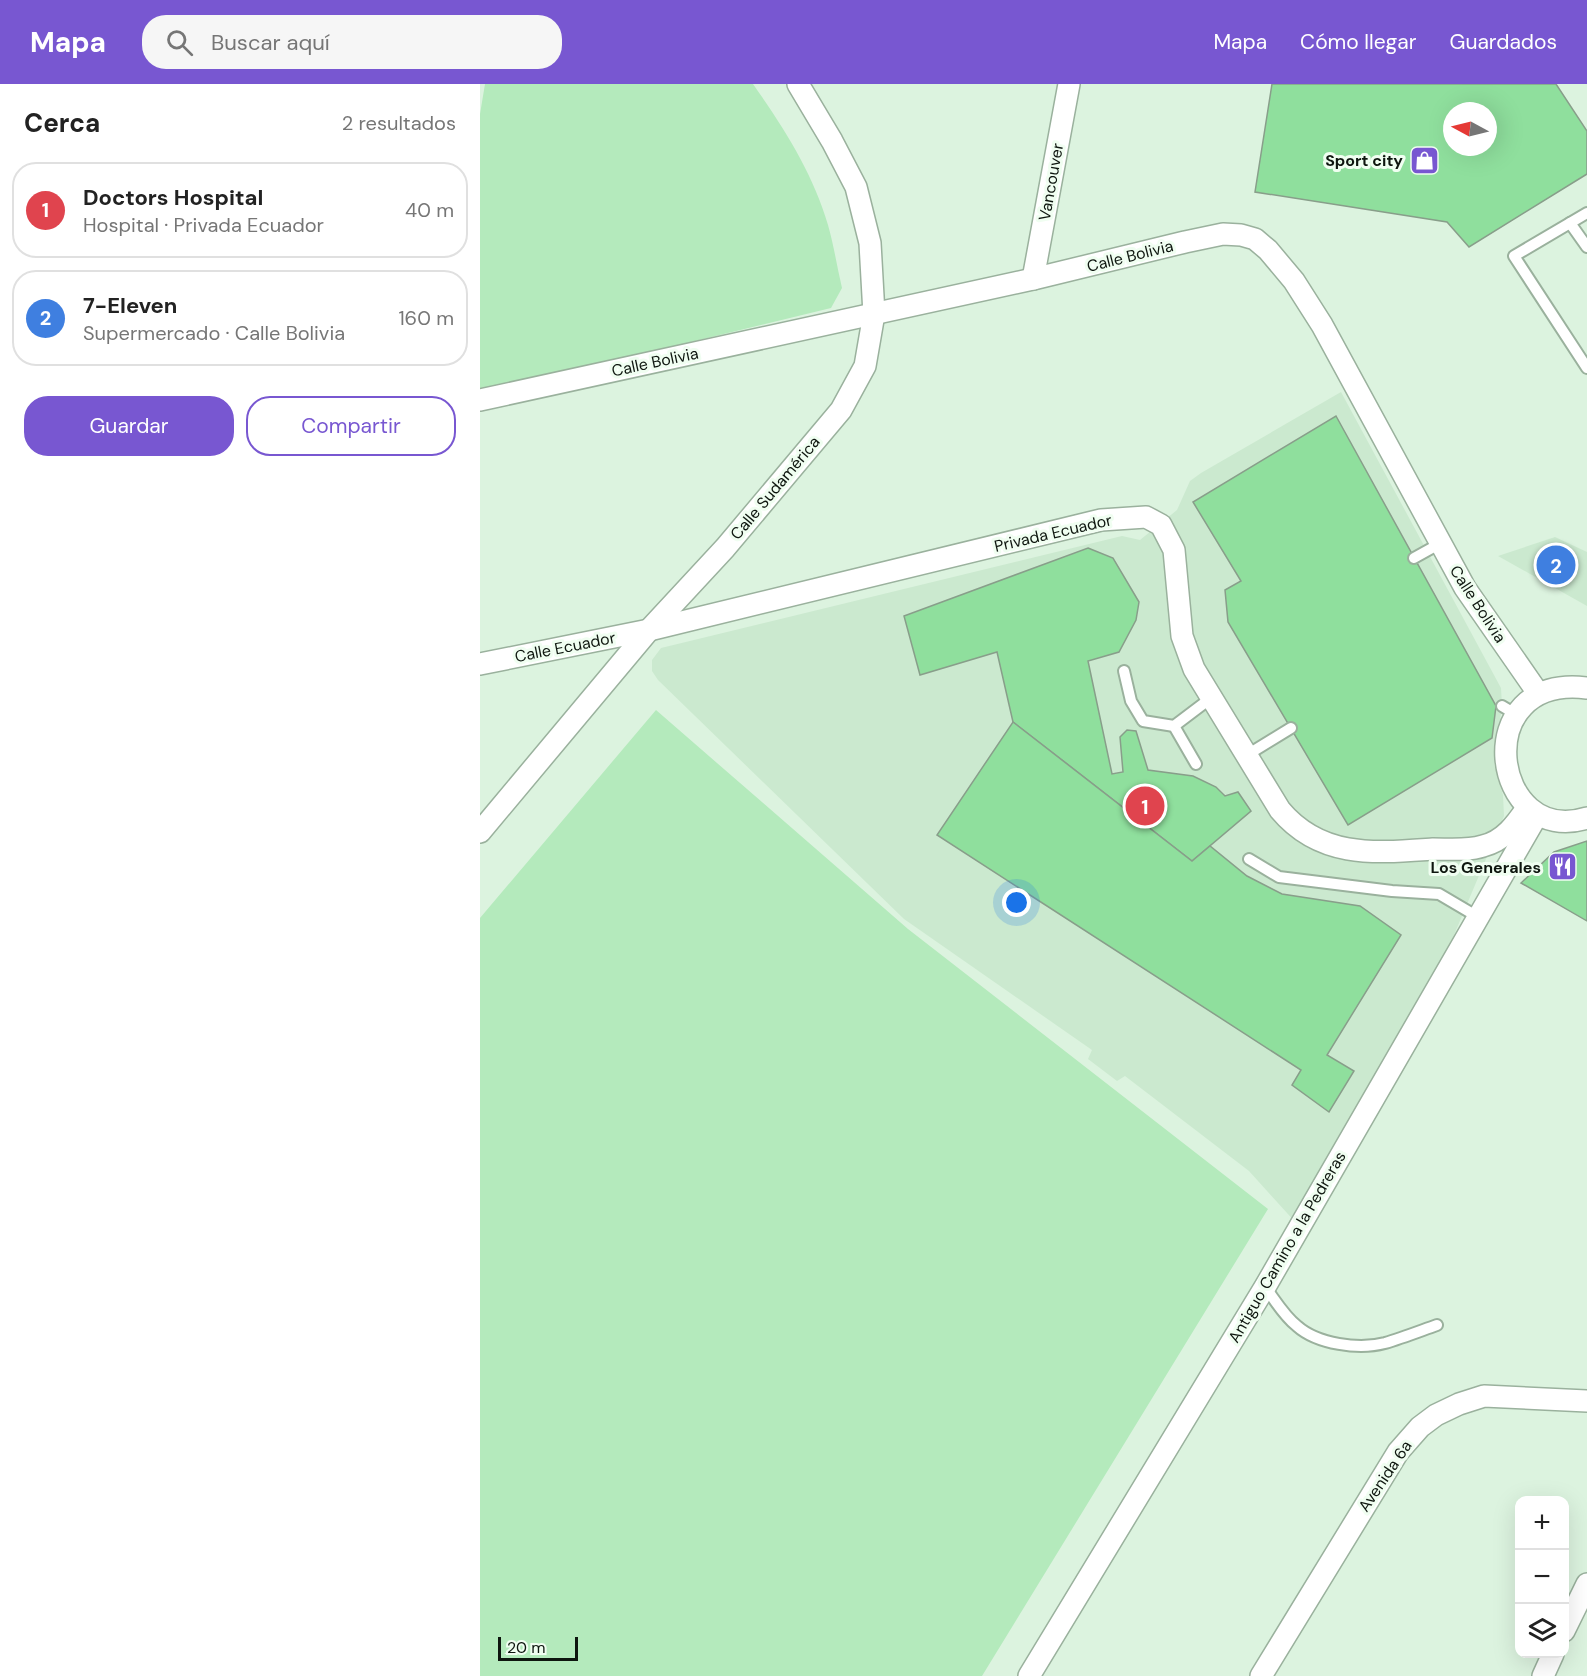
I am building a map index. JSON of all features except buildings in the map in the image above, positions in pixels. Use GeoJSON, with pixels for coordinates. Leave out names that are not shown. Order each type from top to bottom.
{"type":"FeatureCollection","features":[{"type":"Feature","properties":{"kind":"street","name":"Calle Sudamérica"},"geometry":{"type":"LineString","coordinates":[[480,832],[649,630],[724,548],[841,410],[865,366],[874,314],[870,243],[855,187],[832,141],[798,84]]}},
{"type":"Feature","properties":{"kind":"street","name":"Vancouver"},"geometry":{"type":"LineString","coordinates":[[1033,279],[1069,84]]}},
{"type":"Feature","properties":{"kind":"street","name":"Calle Bolivia"},"geometry":{"type":"LineString","coordinates":[[480,400],[1033,279],[1223,234],[1241,235],[1255,239],[1268,250],[1294,281],[1322,325],[1465,588],[1538,693]]}},
{"type":"Feature","properties":{"kind":"street","name":"Privada Ecuador"},"geometry":{"type":"LineString","coordinates":[[649,630],[1101,520],[1146,517],[1161,525],[1174,550],[1182,636],[1194,669],[1280,810],[1292,824],[1316,840],[1341,849],[1383,852],[1484,846],[1509,832],[1532,811]]}},
{"type":"Feature","properties":{"kind":"street","name":"Calle Ecuador"},"geometry":{"type":"LineString","coordinates":[[480,664],[649,630]]}},
{"type":"Feature","properties":{"kind":"street"},"geometry":{"type":"LineString","coordinates":[[1587,688],[1569,686],[1538,693],[1509,710],[1510,730],[1506,745],[1506,766],[1513,789],[1532,811],[1554,820],[1577,822],[1587,818]]}},
{"type":"Feature","properties":{"kind":"street","name":"Antiguo Camino a la Pedreras"},"geometry":{"type":"LineString","coordinates":[[1029,1676],[1264,1287],[1478,917],[1532,811]]}},
{"type":"Feature","properties":{"kind":"street","name":"Avenida 6a"},"geometry":{"type":"LineString","coordinates":[[1261,1676],[1398,1452],[1420,1427],[1436,1415],[1484,1396],[1587,1401]]}},
{"type":"Feature","properties":{"kind":"street"},"geometry":{"type":"LineString","coordinates":[[1569,1620],[1587,1584]]}},
{"type":"Feature","properties":{"kind":"street"},"geometry":{"type":"LineString","coordinates":[[1543,1676],[1551,1658]]}},
{"type":"Feature","properties":{"kind":"lane"},"geometry":{"type":"LineString","coordinates":[[1587,213],[1514,256],[1587,368]]}},
{"type":"Feature","properties":{"kind":"lane"},"geometry":{"type":"LineString","coordinates":[[1570,223],[1587,247]]}},
{"type":"Feature","properties":{"kind":"lane"},"geometry":{"type":"LineString","coordinates":[[1414,558],[1441,543]]}},
{"type":"Feature","properties":{"kind":"lane"},"geometry":{"type":"LineString","coordinates":[[1124,671],[1131,701],[1143,721],[1174,726],[1211,698]]}},
{"type":"Feature","properties":{"kind":"lane"},"geometry":{"type":"LineString","coordinates":[[1174,726],[1196,764]]}},
{"type":"Feature","properties":{"kind":"lane"},"geometry":{"type":"LineString","coordinates":[[1247,755],[1291,728]]}},
{"type":"Feature","properties":{"kind":"lane"},"geometry":{"type":"LineString","coordinates":[[1249,859],[1279,877],[1392,891],[1439,894],[1478,917]]}},
{"type":"Feature","properties":{"kind":"lane"},"geometry":{"type":"LineString","coordinates":[[1264,1287],[1295,1325],[1323,1341],[1354,1345],[1382,1343],[1437,1325]]}},
{"type":"Feature","properties":{"kind":"shaded area"},"geometry":{"type":"Polygon","coordinates":[[[1341,392],[1501,688],[1502,706],[1494,764],[1503,795],[1504,816],[1454,935],[1391,1057],[1297,1224],[1249,1171],[1125,1076],[1117,1081],[1088,1059],[1092,1050],[904,919],[658,680],[652,671],[652,660],[661,648],[1122,536],[1140,540],[1177,510],[1190,481],[1341,392]]]}},
{"type":"Feature","properties":{"kind":"shaded area"},"geometry":{"type":"Polygon","coordinates":[[[1555,537],[1587,552],[1587,606],[1498,556],[1555,537]]]}},
{"type":"Feature","properties":{"kind":"green space"},"geometry":{"type":"Polygon","coordinates":[[[485,84],[753,84],[776,117],[806,169],[822,206],[842,288],[831,308],[480,393],[480,114],[485,84]]]}},
{"type":"Feature","properties":{"kind":"green space"},"geometry":{"type":"Polygon","coordinates":[[[656,710],[908,929],[1268,1209],[982,1676],[480,1676],[480,918],[656,710]]]}},
{"type":"Feature","properties":{"kind":"place","name":"Sport city"},"geometry":{"type":"Point","coordinates":[1424,160]}},
{"type":"Feature","properties":{"kind":"place","name":"7-Eleven"},"geometry":{"type":"Point","coordinates":[1556,565]}},
{"type":"Feature","properties":{"kind":"place","name":"Doctors Hospital"},"geometry":{"type":"Point","coordinates":[1145,806]}},
{"type":"Feature","properties":{"kind":"place","name":"Los Generales"},"geometry":{"type":"Point","coordinates":[1562,867]}}]}
